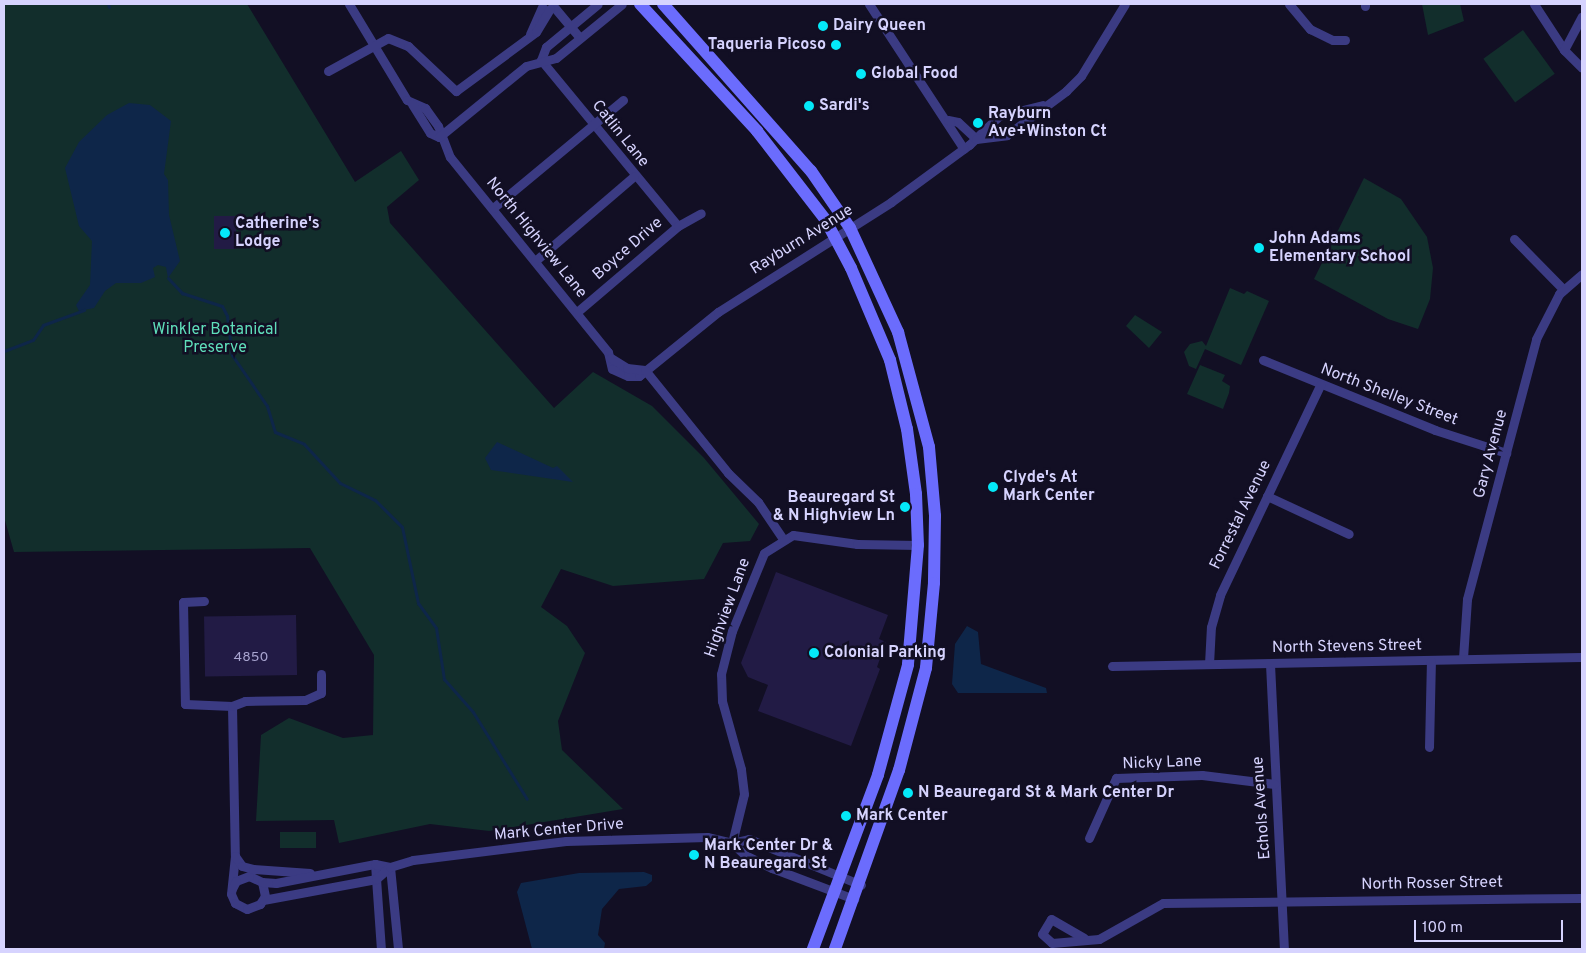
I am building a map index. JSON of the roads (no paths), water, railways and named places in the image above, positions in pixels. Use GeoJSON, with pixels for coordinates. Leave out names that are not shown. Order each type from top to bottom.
{"type":"FeatureCollection","features":[{"type":"Feature","properties":{"kind":"main road"},"geometry":{"type":"LineString","coordinates":[[640,4],[766,142],[835,238],[890,360],[912,462],[918,544],[913,630],[900,702],[840,877],[812,949]]}},
{"type":"Feature","properties":{"kind":"main road"},"geometry":{"type":"LineString","coordinates":[[663,4],[805,164],[850,228],[880,287],[906,357],[929,447],[935,516],[934,583],[926,668],[910,736],[861,885],[835,949]]}},
{"type":"Feature","properties":{"kind":"street","name":"North Highview Lane"},"geometry":{"type":"LineString","coordinates":[[349,4],[372,45],[412,104],[421,121],[439,137],[450,157],[577,312],[611,358],[627,368],[645,370]]}},
{"type":"Feature","properties":{"kind":"street"},"geometry":{"type":"LineString","coordinates":[[541,60],[546,47],[598,4]]}},
{"type":"Feature","properties":{"kind":"street"},"geometry":{"type":"LineString","coordinates":[[439,137],[526,66],[541,60],[556,58],[622,4]]}},
{"type":"Feature","properties":{"kind":"street"},"geometry":{"type":"LineString","coordinates":[[869,4],[948,120],[950,130],[964,148]]}},
{"type":"Feature","properties":{"kind":"street","name":"Rayburn Avenue"},"geometry":{"type":"LineString","coordinates":[[976,139],[1008,135],[1081,76],[1125,4]]}},
{"type":"Feature","properties":{"kind":"street"},"geometry":{"type":"LineString","coordinates":[[1289,4],[1310,29],[1332,40],[1345,40]]}},
{"type":"Feature","properties":{"kind":"street"},"geometry":{"type":"LineString","coordinates":[[1534,4],[1564,50],[1582,68]]}},
{"type":"Feature","properties":{"kind":"street"},"geometry":{"type":"LineString","coordinates":[[328,71],[372,45],[388,38],[408,46],[456,91],[530,34],[549,6],[580,38]]}},
{"type":"Feature","properties":{"kind":"street"},"geometry":{"type":"LineString","coordinates":[[1564,50],[1582,16]]}},
{"type":"Feature","properties":{"kind":"street","name":"Catlin Lane"},"geometry":{"type":"LineString","coordinates":[[541,60],[634,176],[678,226]]}},
{"type":"Feature","properties":{"kind":"street"},"geometry":{"type":"LineString","coordinates":[[493,208],[622,100]]}},
{"type":"Feature","properties":{"kind":"street","name":"Rayburn Avenue"},"geometry":{"type":"LineString","coordinates":[[645,370],[718,312],[835,238],[964,148],[999,116],[1043,105]]}},
{"type":"Feature","properties":{"kind":"street"},"geometry":{"type":"LineString","coordinates":[[948,120],[958,122],[976,139]]}},
{"type":"Feature","properties":{"kind":"street"},"geometry":{"type":"LineString","coordinates":[[535,261],[634,176]]}},
{"type":"Feature","properties":{"kind":"street","name":"Boyce Drive"},"geometry":{"type":"LineString","coordinates":[[577,312],[678,226],[701,213]]}},
{"type":"Feature","properties":{"kind":"street"},"geometry":{"type":"LineString","coordinates":[[1514,239],[1563,289]]}},
{"type":"Feature","properties":{"kind":"street","name":"Gary Avenue"},"geometry":{"type":"LineString","coordinates":[[1463,658],[1467,600],[1536,339],[1563,289],[1582,274]]}},
{"type":"Feature","properties":{"kind":"street","name":"North Shelley Street"},"geometry":{"type":"LineString","coordinates":[[1263,360],[1320,385],[1435,430],[1506,453]]}},
{"type":"Feature","properties":{"kind":"street"},"geometry":{"type":"LineString","coordinates":[[645,370],[728,473],[758,502],[783,539],[794,535],[858,544],[918,544]]}},
{"type":"Feature","properties":{"kind":"street","name":"Forrestal Avenue"},"geometry":{"type":"LineString","coordinates":[[1209,664],[1214,611],[1320,385]]}},
{"type":"Feature","properties":{"kind":"street"},"geometry":{"type":"LineString","coordinates":[[1267,496],[1349,534]]}},
{"type":"Feature","properties":{"kind":"street","name":"Highview Lane"},"geometry":{"type":"LineString","coordinates":[[732,843],[744,794],[741,769],[722,701],[721,674],[753,574],[764,553],[783,539]]}},
{"type":"Feature","properties":{"kind":"street"},"geometry":{"type":"LineString","coordinates":[[204,601],[183,602],[185,704],[232,706],[245,701],[305,700],[321,693],[321,674]]}},
{"type":"Feature","properties":{"kind":"street","name":"North Stevens Street"},"geometry":{"type":"LineString","coordinates":[[1112,666],[1431,661],[1463,658],[1582,656]]}},
{"type":"Feature","properties":{"kind":"street"},"geometry":{"type":"LineString","coordinates":[[1429,747],[1431,661]]}},
{"type":"Feature","properties":{"kind":"street","name":"Echols Avenue"},"geometry":{"type":"LineString","coordinates":[[1270,664],[1274,784],[1283,903],[1284,949]]}},
{"type":"Feature","properties":{"kind":"street"},"geometry":{"type":"LineString","coordinates":[[232,706],[235,856],[232,889],[235,903],[243,908],[252,909],[263,900],[376,879]]}},
{"type":"Feature","properties":{"kind":"street","name":"Nicky Lane"},"geometry":{"type":"LineString","coordinates":[[1089,838],[1116,778],[1202,775],[1274,784]]}},
{"type":"Feature","properties":{"kind":"street","name":"Mark Center Drive"},"geometry":{"type":"LineString","coordinates":[[376,879],[390,867],[413,860],[566,842],[707,837],[732,843],[745,855],[772,868],[854,899]]}},
{"type":"Feature","properties":{"kind":"street","name":"Mark Center Drive"},"geometry":{"type":"LineString","coordinates":[[732,843],[749,838],[861,885]]}},
{"type":"Feature","properties":{"kind":"street","name":"Mark Center Drive"},"geometry":{"type":"LineString","coordinates":[[235,856],[242,866],[253,869],[318,874]]}},
{"type":"Feature","properties":{"kind":"street"},"geometry":{"type":"LineString","coordinates":[[375,864],[381,949]]}},
{"type":"Feature","properties":{"kind":"street","name":"Mark Center Drive"},"geometry":{"type":"LineString","coordinates":[[262,882],[375,864],[390,867]]}},
{"type":"Feature","properties":{"kind":"street"},"geometry":{"type":"LineString","coordinates":[[390,867],[398,949]]}},
{"type":"Feature","properties":{"kind":"street"},"geometry":{"type":"LineString","coordinates":[[232,889],[245,876],[262,882],[263,900]]}},
{"type":"Feature","properties":{"kind":"street","name":"North Rosser Street"},"geometry":{"type":"LineString","coordinates":[[1084,938],[1099,939],[1163,903],[1582,898]]}},
{"type":"Feature","properties":{"kind":"water"},"geometry":{"type":"Polygon","coordinates":[[[129,103],[150,105],[171,121],[164,174],[168,180],[169,215],[180,261],[168,278],[166,267],[158,265],[153,268],[155,277],[141,283],[116,283],[105,291],[94,308],[79,311],[76,305],[90,285],[92,241],[79,226],[65,168],[79,142],[107,115],[129,103]]]}},
{"type":"Feature","properties":{"kind":"water"},"geometry":{"type":"Polygon","coordinates":[[[497,442],[553,468],[557,466],[573,482],[491,470],[485,458],[497,442]]]}},
{"type":"Feature","properties":{"kind":"water"},"geometry":{"type":"Polygon","coordinates":[[[967,626],[978,632],[981,664],[1046,688],[1047,693],[958,693],[952,684],[955,644],[967,626]]]}},
{"type":"Feature","properties":{"kind":"water"},"geometry":{"type":"Polygon","coordinates":[[[644,872],[652,875],[652,881],[646,886],[619,889],[602,909],[598,935],[605,943],[604,949],[532,949],[517,892],[521,883],[579,873],[644,872]]]}},
{"type":"Feature","properties":{"kind":"waterway"},"geometry":{"type":"LineString","coordinates":[[168,278],[182,293],[222,306],[227,316],[232,355],[267,406],[275,432],[304,444],[340,483],[375,500],[402,527],[418,603],[436,628],[444,679],[473,712],[527,799]]}},
{"type":"Feature","properties":{"kind":"waterway"},"geometry":{"type":"LineString","coordinates":[[4,351],[33,340],[43,325],[84,310]]}},
{"type":"Feature","properties":{"kind":"place","name":"Dairy Queen"},"geometry":{"type":"Point","coordinates":[823,26]}},
{"type":"Feature","properties":{"kind":"place","name":"Taqueria Picoso"},"geometry":{"type":"Point","coordinates":[836,45]}},
{"type":"Feature","properties":{"kind":"place","name":"Global Food"},"geometry":{"type":"Point","coordinates":[861,74]}},
{"type":"Feature","properties":{"kind":"place","name":"Sardi's"},"geometry":{"type":"Point","coordinates":[809,106]}},
{"type":"Feature","properties":{"kind":"place","name":"Rayburn Ave+Winston Ct"},"geometry":{"type":"Point","coordinates":[978,123]}},
{"type":"Feature","properties":{"kind":"place","name":"Catherine's Lodge"},"geometry":{"type":"Point","coordinates":[225,233]}},
{"type":"Feature","properties":{"kind":"place","name":"John Adams Elementary School"},"geometry":{"type":"Point","coordinates":[1259,248]}},
{"type":"Feature","properties":{"kind":"place","name":"Clyde's At Mark Center"},"geometry":{"type":"Point","coordinates":[993,487]}},
{"type":"Feature","properties":{"kind":"place","name":"Beauregard St & N Highview Ln"},"geometry":{"type":"Point","coordinates":[905,507]}},
{"type":"Feature","properties":{"kind":"place","name":"Colonial Parking"},"geometry":{"type":"Point","coordinates":[814,653]}},
{"type":"Feature","properties":{"kind":"place","name":"N Beauregard St & Mark Center Dr"},"geometry":{"type":"Point","coordinates":[908,793]}},
{"type":"Feature","properties":{"kind":"place","name":"Mark Center"},"geometry":{"type":"Point","coordinates":[846,816]}},
{"type":"Feature","properties":{"kind":"place","name":"Mark Center Dr & N Beauregard St"},"geometry":{"type":"Point","coordinates":[694,855]}},
{"type":"Feature","properties":{"kind":"park label","name":"Winkler Botanical Preserve"},"geometry":{"type":"Point","coordinates":[215,339]}}]}
